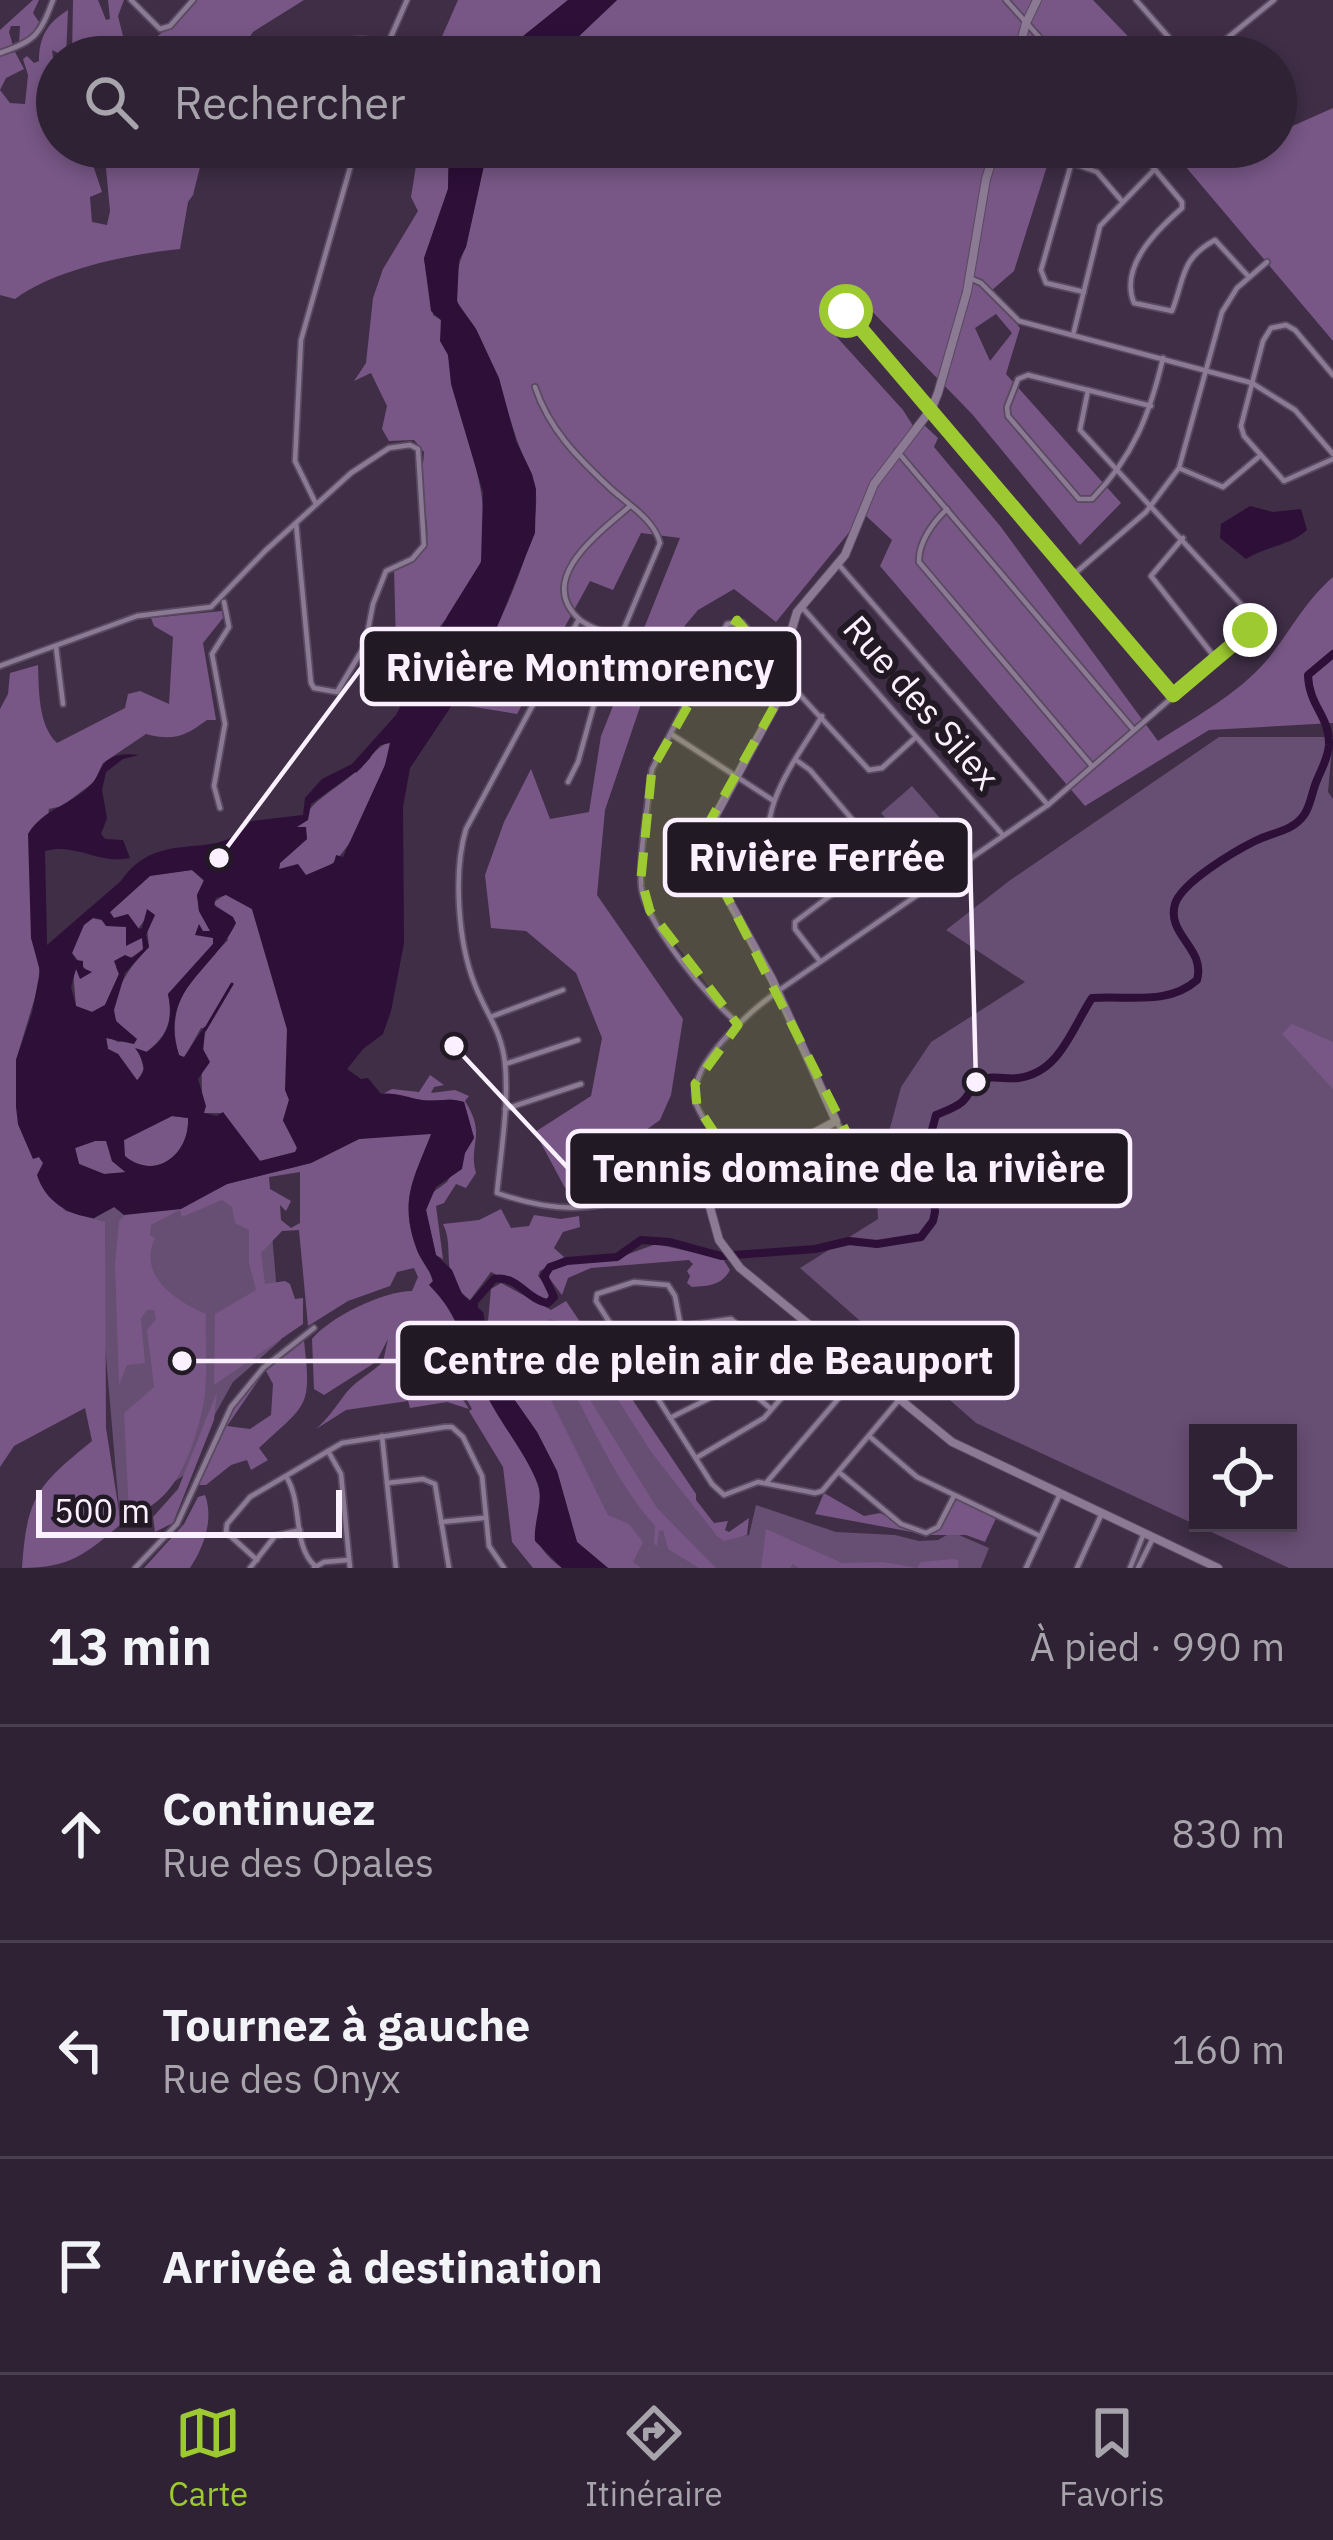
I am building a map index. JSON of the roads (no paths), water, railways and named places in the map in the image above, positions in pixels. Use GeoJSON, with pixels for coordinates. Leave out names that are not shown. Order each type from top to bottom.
{"type":"FeatureCollection","features":[{"type":"Feature","properties":{"kind":"street"},"geometry":{"type":"LineString","coordinates":[[0,53],[30,42],[44,24],[53,0]]}},
{"type":"Feature","properties":{"kind":"street"},"geometry":{"type":"LineString","coordinates":[[131,0],[160,29],[170,26],[193,0]]}},
{"type":"Feature","properties":{"kind":"street"},"geometry":{"type":"LineString","coordinates":[[390,36],[407,0]]}},
{"type":"Feature","properties":{"kind":"street"},"geometry":{"type":"LineString","coordinates":[[1006,0],[1038,36]]}},
{"type":"Feature","properties":{"kind":"street"},"geometry":{"type":"LineString","coordinates":[[1023,36],[1037,0]]}},
{"type":"Feature","properties":{"kind":"street"},"geometry":{"type":"LineString","coordinates":[[1136,0],[1168,36]]}},
{"type":"Feature","properties":{"kind":"street"},"geometry":{"type":"LineString","coordinates":[[1230,36],[1274,0]]}},
{"type":"Feature","properties":{"kind":"street"},"geometry":{"type":"LineString","coordinates":[[316,504],[295,461],[301,340],[350,168]]}},
{"type":"Feature","properties":{"kind":"street"},"geometry":{"type":"LineString","coordinates":[[718,1166],[747,1186],[783,1190],[832,1166],[857,1160],[778,991],[706,856],[706,833],[788,682],[791,626],[801,606],[839,565],[874,484],[932,408],[970,278],[989,168]]}},
{"type":"Feature","properties":{"kind":"street"},"geometry":{"type":"LineString","coordinates":[[1071,168],[1041,270],[1046,283],[1084,292]]}},
{"type":"Feature","properties":{"kind":"street"},"geometry":{"type":"LineString","coordinates":[[1086,168],[1097,172],[1121,200]]}},
{"type":"Feature","properties":{"kind":"street"},"geometry":{"type":"LineString","coordinates":[[1073,335],[1100,226],[1156,170],[1180,196],[1182,208],[1141,249],[1130,292],[1134,303],[1172,310],[1183,270],[1215,240],[1249,277]]}},
{"type":"Feature","properties":{"kind":"street"},"geometry":{"type":"LineString","coordinates":[[1073,574],[1153,505],[1179,468],[1222,312],[1249,277],[1268,262]]}},
{"type":"Feature","properties":{"kind":"street"},"geometry":{"type":"LineString","coordinates":[[970,278],[1019,321],[1252,382],[1295,410],[1333,456],[1284,481],[1241,431],[1252,382],[1265,334],[1276,326],[1295,330],[1333,375]]}},
{"type":"Feature","properties":{"kind":"street"},"geometry":{"type":"LineString","coordinates":[[846,311],[1173,695]]}},
{"type":"Feature","properties":{"kind":"street"},"geometry":{"type":"LineString","coordinates":[[1151,406],[1022,376],[1007,407],[1008,416],[1079,499],[1092,499],[1117,473],[1142,431],[1151,406],[1163,358]]}},
{"type":"Feature","properties":{"kind":"street"},"geometry":{"type":"LineString","coordinates":[[535,387],[553,428],[652,527],[660,543],[598,690],[568,782]]}},
{"type":"Feature","properties":{"kind":"street"},"geometry":{"type":"LineString","coordinates":[[730,1162],[694,1094],[700,1073],[739,1024],[778,991],[1048,805],[1250,630],[1253,622],[1183,538],[1080,430],[1088,390]]}},
{"type":"Feature","properties":{"kind":"street"},"geometry":{"type":"LineString","coordinates":[[0,666],[137,616],[200,610],[222,600],[249,567],[316,504],[351,473],[388,448],[410,445],[418,449],[424,545],[412,559],[386,571],[364,645],[337,692],[314,688],[311,683],[296,523]]}},
{"type":"Feature","properties":{"kind":"street"},"geometry":{"type":"LineString","coordinates":[[897,451],[1133,729]]}},
{"type":"Feature","properties":{"kind":"street"},"geometry":{"type":"LineString","coordinates":[[1179,468],[1218,488],[1261,454]]}},
{"type":"Feature","properties":{"kind":"street"},"geometry":{"type":"LineString","coordinates":[[622,639],[579,619],[566,593],[569,568],[630,506]]}},
{"type":"Feature","properties":{"kind":"street"},"geometry":{"type":"LineString","coordinates":[[947,509],[936,519],[917,555],[919,562],[1092,766]]}},
{"type":"Feature","properties":{"kind":"street"},"geometry":{"type":"LineString","coordinates":[[1183,538],[1150,575],[1216,659]]}},
{"type":"Feature","properties":{"kind":"street"},"geometry":{"type":"LineString","coordinates":[[839,565],[1048,805]]}},
{"type":"Feature","properties":{"kind":"street"},"geometry":{"type":"LineString","coordinates":[[220,808],[214,786],[225,724],[212,654],[229,627],[228,607],[222,600]]}},
{"type":"Feature","properties":{"kind":"street","name":"Rue des Silex"},"geometry":{"type":"LineString","coordinates":[[801,606],[1003,834]]}},
{"type":"Feature","properties":{"kind":"street"},"geometry":{"type":"LineString","coordinates":[[579,619],[466,829],[459,851],[457,878],[470,970],[493,1016],[505,1064],[506,1109],[496,1192],[552,1209],[582,1209],[799,1141],[836,1121]]}},
{"type":"Feature","properties":{"kind":"street"},"geometry":{"type":"LineString","coordinates":[[739,1024],[703,991],[641,891],[652,769],[730,621],[742,622],[772,661],[788,667]]}},
{"type":"Feature","properties":{"kind":"street"},"geometry":{"type":"LineString","coordinates":[[56,647],[63,704]]}},
{"type":"Feature","properties":{"kind":"street"},"geometry":{"type":"LineString","coordinates":[[788,682],[873,771],[916,737]]}},
{"type":"Feature","properties":{"kind":"street"},"geometry":{"type":"LineString","coordinates":[[822,716],[774,801],[768,819],[770,854],[777,866],[854,823]]}},
{"type":"Feature","properties":{"kind":"street"},"geometry":{"type":"LineString","coordinates":[[670,734],[774,801]]}},
{"type":"Feature","properties":{"kind":"street"},"geometry":{"type":"LineString","coordinates":[[796,760],[810,770],[917,895]]}},
{"type":"Feature","properties":{"kind":"street"},"geometry":{"type":"LineString","coordinates":[[820,962],[795,929],[795,922],[883,856]]}},
{"type":"Feature","properties":{"kind":"street"},"geometry":{"type":"LineString","coordinates":[[493,1016],[562,989]]}},
{"type":"Feature","properties":{"kind":"street"},"geometry":{"type":"LineString","coordinates":[[505,1064],[578,1040]]}},
{"type":"Feature","properties":{"kind":"street"},"geometry":{"type":"LineString","coordinates":[[506,1109],[581,1084]]}},
{"type":"Feature","properties":{"kind":"street"},"geometry":{"type":"LineString","coordinates":[[700,1171],[712,1223],[725,1250],[898,1401],[952,1442],[1194,1563],[1216,1568]]}},
{"type":"Feature","properties":{"kind":"street"},"geometry":{"type":"LineString","coordinates":[[771,1409],[679,1327],[675,1296],[668,1285],[634,1282],[599,1290],[595,1297],[618,1335],[724,1495],[752,1482],[815,1493],[828,1487],[898,1401]]}},
{"type":"Feature","properties":{"kind":"street"},"geometry":{"type":"LineString","coordinates":[[618,1335],[725,1318],[738,1321],[799,1377]]}},
{"type":"Feature","properties":{"kind":"street"},"geometry":{"type":"LineString","coordinates":[[135,1568],[177,1524],[231,1407],[262,1368],[314,1328]]}},
{"type":"Feature","properties":{"kind":"street"},"geometry":{"type":"LineString","coordinates":[[696,1458],[755,1424],[829,1343]]}},
{"type":"Feature","properties":{"kind":"street"},"geometry":{"type":"LineString","coordinates":[[766,1483],[862,1371]]}},
{"type":"Feature","properties":{"kind":"street"},"geometry":{"type":"LineString","coordinates":[[670,1418],[716,1395],[732,1377]]}},
{"type":"Feature","properties":{"kind":"street"},"geometry":{"type":"LineString","coordinates":[[257,1560],[229,1537],[227,1524],[250,1497],[328,1450],[382,1434],[445,1427],[458,1431],[482,1476],[490,1552],[504,1568]]}},
{"type":"Feature","properties":{"kind":"street"},"geometry":{"type":"LineString","coordinates":[[382,1434],[396,1568]]}},
{"type":"Feature","properties":{"kind":"street"},"geometry":{"type":"LineString","coordinates":[[869,1436],[917,1477],[1040,1536]]}},
{"type":"Feature","properties":{"kind":"street"},"geometry":{"type":"LineString","coordinates":[[286,1478],[294,1491],[303,1550],[315,1567],[349,1564],[341,1474],[328,1450]]}},
{"type":"Feature","properties":{"kind":"street"},"geometry":{"type":"LineString","coordinates":[[840,1473],[901,1524],[926,1533],[938,1527],[954,1496]]}},
{"type":"Feature","properties":{"kind":"street"},"geometry":{"type":"LineString","coordinates":[[387,1484],[431,1481],[437,1489],[449,1568]]}},
{"type":"Feature","properties":{"kind":"street"},"geometry":{"type":"LineString","coordinates":[[1026,1568],[1060,1494]]}},
{"type":"Feature","properties":{"kind":"street"},"geometry":{"type":"LineString","coordinates":[[1077,1568],[1102,1513]]}},
{"type":"Feature","properties":{"kind":"street"},"geometry":{"type":"LineString","coordinates":[[441,1522],[486,1518]]}},
{"type":"Feature","properties":{"kind":"street"},"geometry":{"type":"LineString","coordinates":[[250,1568],[275,1536],[301,1530]]}},
{"type":"Feature","properties":{"kind":"street"},"geometry":{"type":"LineString","coordinates":[[1134,1568],[1148,1536]]}},
{"type":"Feature","properties":{"kind":"waterway"},"geometry":{"type":"LineString","coordinates":[[474,1312],[474,1302],[494,1279],[510,1281],[548,1303],[554,1297],[544,1276],[550,1267],[617,1257],[641,1240],[670,1242],[721,1256],[921,1237],[935,1212],[929,1141],[936,1115],[959,1104],[985,1079],[1018,1078],[1044,1068],[1063,1047],[1092,998],[1160,996],[1197,980],[1196,959],[1176,924],[1175,904],[1210,868],[1294,825],[1304,815],[1329,745],[1308,675],[1333,654]]}},
{"type":"Feature","properties":{"kind":"waterway"},"geometry":{"type":"LineString","coordinates":[[356,771],[369,757]]}},
{"type":"Feature","properties":{"kind":"waterway"},"geometry":{"type":"LineString","coordinates":[[205,1030],[232,984]]}},
{"type":"Feature","properties":{"kind":"place","name":"Rivière Montmorency"},"geometry":{"type":"Point","coordinates":[219,858]}},
{"type":"Feature","properties":{"kind":"place","name":"Tennis domaine de la rivière"},"geometry":{"type":"Point","coordinates":[454,1046]}},
{"type":"Feature","properties":{"kind":"place","name":"Rivière Ferrée"},"geometry":{"type":"Point","coordinates":[976,1082]}},
{"type":"Feature","properties":{"kind":"place","name":"Centre de plein air de Beauport"},"geometry":{"type":"Point","coordinates":[182,1361]}}]}
